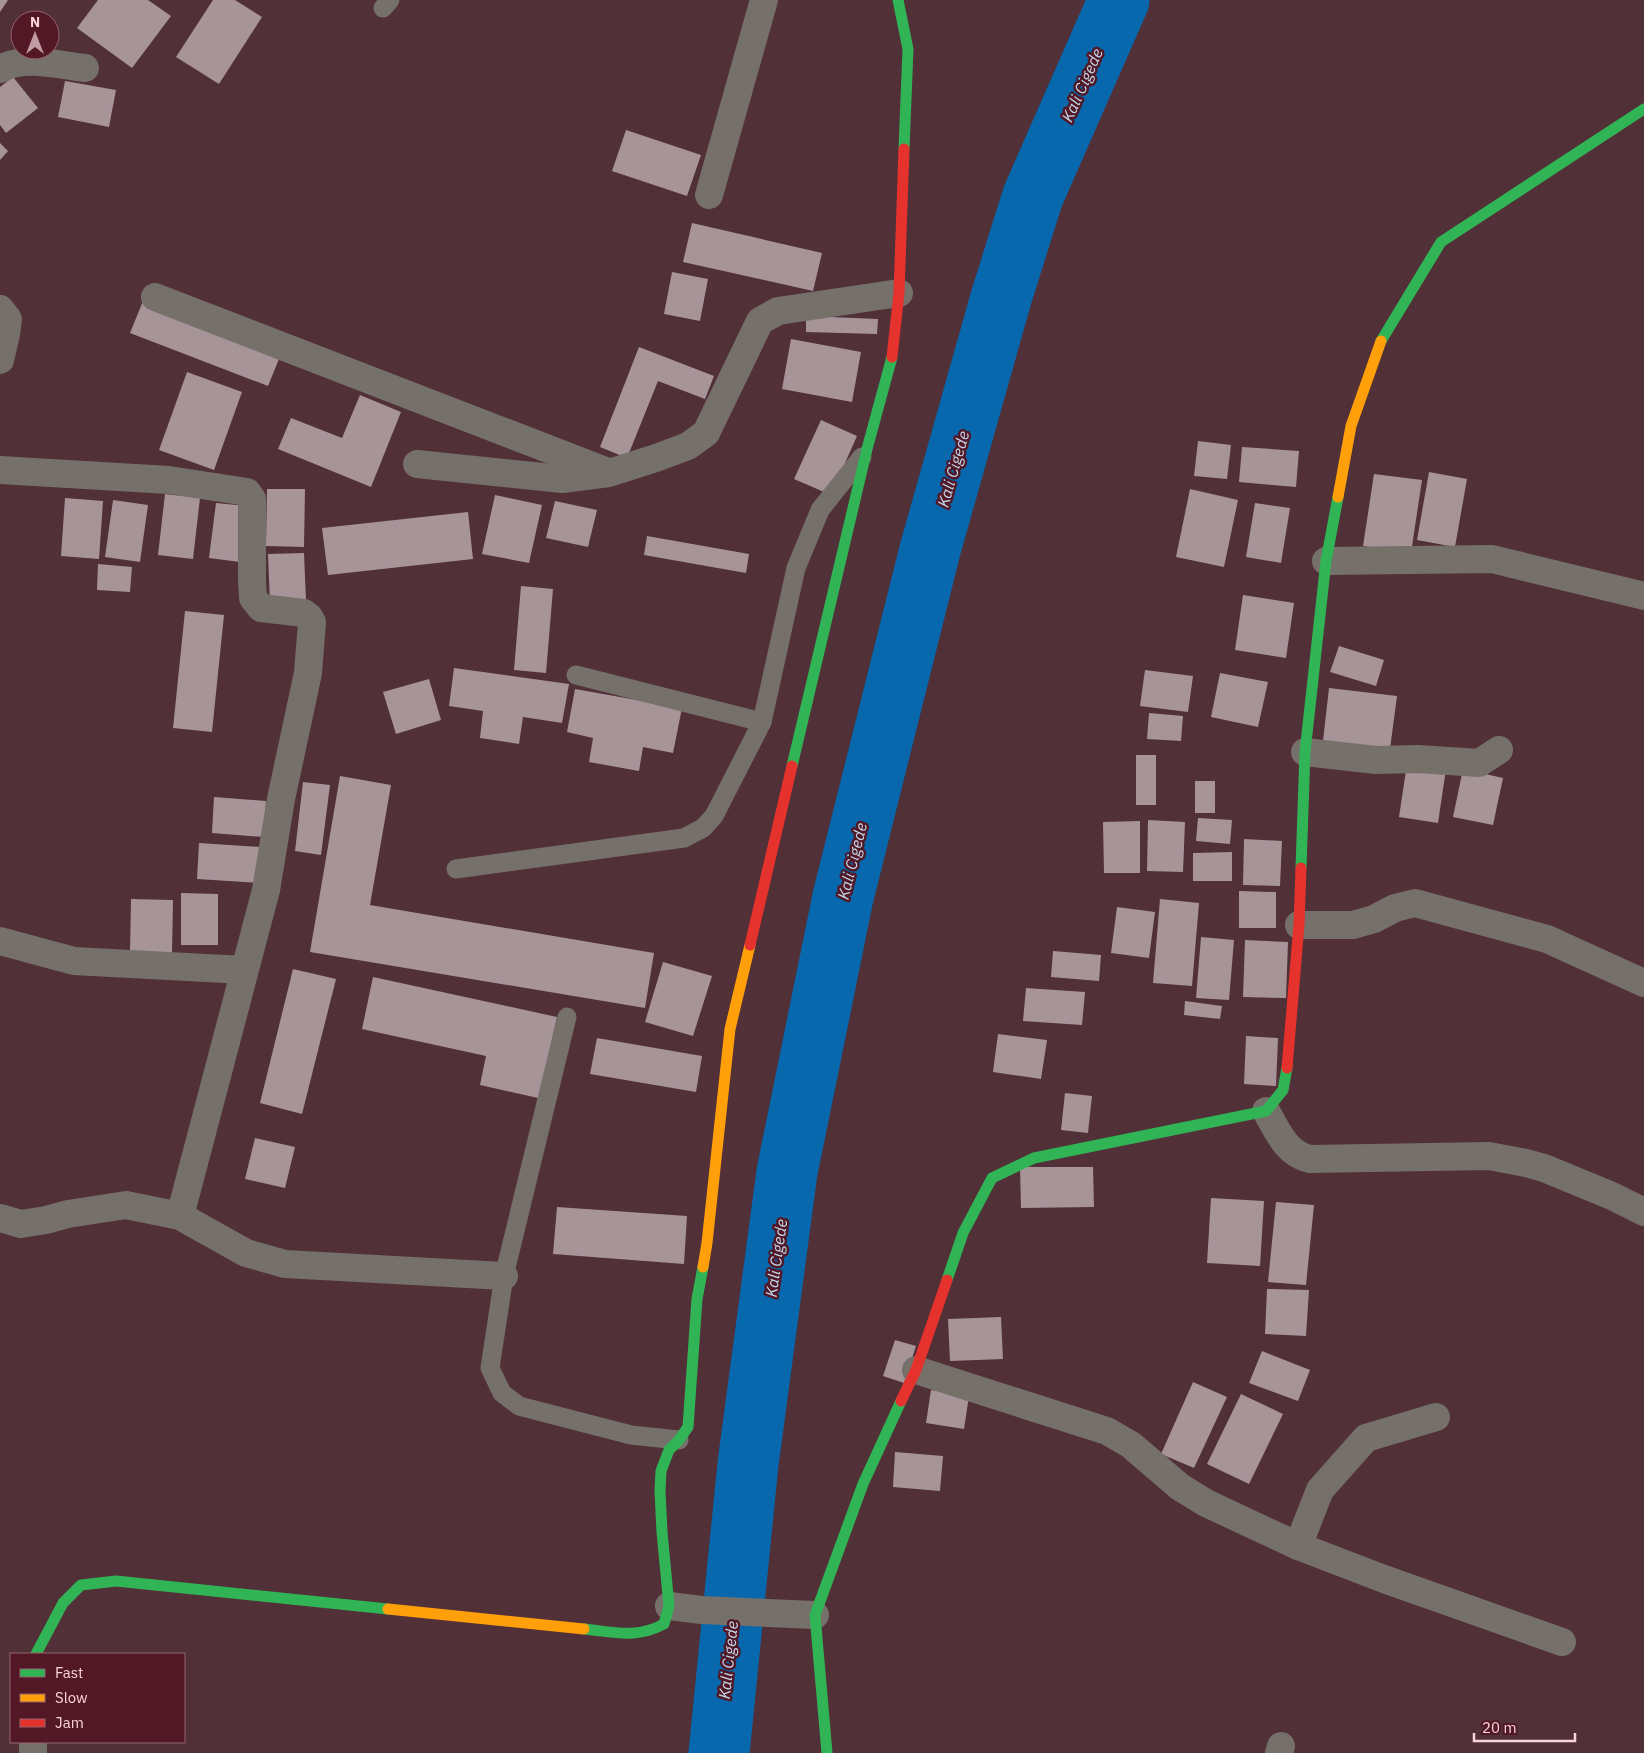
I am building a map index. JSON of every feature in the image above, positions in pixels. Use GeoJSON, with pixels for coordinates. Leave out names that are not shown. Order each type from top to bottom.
{"type":"FeatureCollection","features":[{"type":"Feature","properties":{"kind":"street"},"geometry":{"type":"LineString","coordinates":[[709,196],[764,0]]}},
{"type":"Feature","properties":{"kind":"street"},"geometry":{"type":"LineString","coordinates":[[37,1653],[63,1603],[81,1585],[116,1581],[635,1634],[651,1631],[664,1624],[669,1606],[662,1532],[660,1491],[662,1471],[669,1450],[688,1428],[696,1305],[707,1243],[730,1029],[868,449],[894,350],[899,294],[908,49],[898,0]]}},
{"type":"Feature","properties":{"kind":"street"},"geometry":{"type":"LineString","coordinates":[[0,69],[19,62],[85,68]]}},
{"type":"Feature","properties":{"kind":"street"},"geometry":{"type":"LineString","coordinates":[[827,1753],[805,1615],[916,1370],[963,1233],[992,1178],[1034,1158],[1266,1111],[1284,1090],[1288,1063],[1299,925],[1305,752],[1326,561],[1351,426],[1382,335],[1441,242],[1644,109]]}},
{"type":"Feature","properties":{"kind":"street"},"geometry":{"type":"LineString","coordinates":[[417,464],[562,479],[609,473],[656,458],[688,446],[706,434],[760,322],[778,311],[899,294]]}},
{"type":"Feature","properties":{"kind":"street"},"geometry":{"type":"LineString","coordinates":[[155,297],[609,473]]}},
{"type":"Feature","properties":{"kind":"street"},"geometry":{"type":"LineString","coordinates":[[0,309],[8,319],[8,326],[0,360]]}},
{"type":"Feature","properties":{"kind":"street"},"geometry":{"type":"LineString","coordinates":[[0,470],[169,480],[247,492],[252,496],[253,598],[261,608],[304,613],[309,617],[312,628],[308,673],[281,799],[266,890],[180,1216]]}},
{"type":"Feature","properties":{"kind":"street"},"geometry":{"type":"LineString","coordinates":[[1326,561],[1492,559],[1644,596]]}},
{"type":"Feature","properties":{"kind":"street"},"geometry":{"type":"LineString","coordinates":[[1305,752],[1376,760],[1418,759],[1479,763],[1499,750]]}},
{"type":"Feature","properties":{"kind":"street"},"geometry":{"type":"LineString","coordinates":[[1299,925],[1353,925],[1374,919],[1395,908],[1415,903],[1547,939],[1644,983]]}},
{"type":"Feature","properties":{"kind":"street"},"geometry":{"type":"LineString","coordinates":[[0,941],[74,961],[244,970]]}},
{"type":"Feature","properties":{"kind":"street"},"geometry":{"type":"LineString","coordinates":[[1266,1111],[1290,1150],[1302,1157],[1310,1159],[1490,1156],[1544,1168],[1612,1196],[1644,1212]]}},
{"type":"Feature","properties":{"kind":"street"},"geometry":{"type":"LineString","coordinates":[[0,1218],[21,1224],[126,1205],[180,1216],[246,1253],[285,1264],[504,1276]]}},
{"type":"Feature","properties":{"kind":"street"},"geometry":{"type":"LineString","coordinates":[[916,1370],[1107,1431],[1131,1445],[1180,1487],[1206,1503],[1298,1546],[1384,1579],[1562,1642]]}},
{"type":"Feature","properties":{"kind":"street"},"geometry":{"type":"LineString","coordinates":[[1298,1546],[1320,1490],[1366,1438],[1436,1417]]}},
{"type":"Feature","properties":{"kind":"street"},"geometry":{"type":"LineString","coordinates":[[669,1606],[702,1610],[805,1615]]}},
{"type":"Feature","properties":{"kind":"lane"},"geometry":{"type":"LineString","coordinates":[[456,869],[684,838],[703,828],[714,816],[762,722],[796,568],[820,510],[868,449]]}},
{"type":"Feature","properties":{"kind":"lane"},"geometry":{"type":"LineString","coordinates":[[576,675],[762,722]]}},
{"type":"Feature","properties":{"kind":"lane"},"geometry":{"type":"LineString","coordinates":[[567,1017],[504,1276],[490,1368],[502,1393],[519,1406],[631,1435],[679,1440]]}},
{"type":"Feature","properties":{"kind":"building"},"geometry":{"type":"Polygon","coordinates":[[[0,0],[8,0],[0,12],[0,0]]]}},
{"type":"Feature","properties":{"kind":"building"},"geometry":{"type":"Polygon","coordinates":[[[98,0],[148,0],[171,16],[132,68],[77,28],[98,0]]]}},
{"type":"Feature","properties":{"kind":"building"},"geometry":{"type":"Polygon","coordinates":[[[213,0],[235,0],[262,17],[219,84],[176,57],[213,0]]]}},
{"type":"Feature","properties":{"kind":"building"},"geometry":{"type":"Polygon","coordinates":[[[13,77],[38,108],[6,133],[0,125],[0,87],[13,77]]]}},
{"type":"Feature","properties":{"kind":"building"},"geometry":{"type":"Polygon","coordinates":[[[65,81],[116,90],[109,127],[58,117],[65,81]]]}},
{"type":"Feature","properties":{"kind":"building"},"geometry":{"type":"Polygon","coordinates":[[[626,130],[701,155],[687,196],[612,171],[626,130]]]}},
{"type":"Feature","properties":{"kind":"building"},"geometry":{"type":"Polygon","coordinates":[[[0,143],[8,151],[0,160],[0,143]]]}},
{"type":"Feature","properties":{"kind":"building"},"geometry":{"type":"Polygon","coordinates":[[[692,223],[822,253],[813,291],[683,262],[692,223]]]}},
{"type":"Feature","properties":{"kind":"building"},"geometry":{"type":"Polygon","coordinates":[[[672,272],[708,279],[700,321],[664,314],[672,272]]]}},
{"type":"Feature","properties":{"kind":"building"},"geometry":{"type":"Polygon","coordinates":[[[143,301],[281,354],[268,386],[130,333],[143,301]]]}},
{"type":"Feature","properties":{"kind":"building"},"geometry":{"type":"Polygon","coordinates":[[[806,316],[878,319],[877,334],[806,332],[806,316]]]}},
{"type":"Feature","properties":{"kind":"building"},"geometry":{"type":"Polygon","coordinates":[[[791,339],[861,352],[852,402],[782,389],[791,339]]]}},
{"type":"Feature","properties":{"kind":"building"},"geometry":{"type":"Polygon","coordinates":[[[639,347],[714,376],[705,399],[658,381],[627,458],[600,447],[639,347]]]}},
{"type":"Feature","properties":{"kind":"building"},"geometry":{"type":"Polygon","coordinates":[[[187,372],[242,392],[214,470],[159,450],[187,372]]]}},
{"type":"Feature","properties":{"kind":"building"},"geometry":{"type":"Polygon","coordinates":[[[360,395],[401,412],[371,487],[278,449],[291,418],[342,438],[360,395]]]}},
{"type":"Feature","properties":{"kind":"building"},"geometry":{"type":"Polygon","coordinates":[[[821,420],[857,436],[831,495],[794,479],[821,420]]]}},
{"type":"Feature","properties":{"kind":"building"},"geometry":{"type":"Polygon","coordinates":[[[1198,441],[1231,445],[1227,479],[1194,476],[1198,441]]]}},
{"type":"Feature","properties":{"kind":"building"},"geometry":{"type":"Polygon","coordinates":[[[1242,447],[1299,451],[1296,487],[1239,482],[1242,447]]]}},
{"type":"Feature","properties":{"kind":"building"},"geometry":{"type":"Polygon","coordinates":[[[1429,472],[1467,479],[1455,547],[1417,540],[1429,472]]]}},
{"type":"Feature","properties":{"kind":"building"},"geometry":{"type":"Polygon","coordinates":[[[1374,474],[1422,480],[1411,553],[1363,546],[1374,474]]]}},
{"type":"Feature","properties":{"kind":"building"},"geometry":{"type":"Polygon","coordinates":[[[267,489],[305,489],[304,547],[266,546],[267,489]]]}},
{"type":"Feature","properties":{"kind":"building"},"geometry":{"type":"Polygon","coordinates":[[[1190,489],[1238,500],[1224,567],[1176,557],[1190,489]]]}},
{"type":"Feature","properties":{"kind":"building"},"geometry":{"type":"Polygon","coordinates":[[[165,494],[200,498],[193,559],[158,555],[165,494]]]}},
{"type":"Feature","properties":{"kind":"building"},"geometry":{"type":"Polygon","coordinates":[[[495,495],[542,505],[529,563],[482,554],[495,495]]]}},
{"type":"Feature","properties":{"kind":"building"},"geometry":{"type":"Polygon","coordinates":[[[65,498],[103,501],[99,559],[61,556],[65,498]]]}},
{"type":"Feature","properties":{"kind":"building"},"geometry":{"type":"Polygon","coordinates":[[[113,500],[148,505],[140,562],[105,557],[113,500]]]}},
{"type":"Feature","properties":{"kind":"building"},"geometry":{"type":"Polygon","coordinates":[[[555,501],[597,510],[588,547],[546,538],[555,501]]]}},
{"type":"Feature","properties":{"kind":"building"},"geometry":{"type":"Polygon","coordinates":[[[216,503],[247,506],[240,562],[209,558],[216,503]]]}},
{"type":"Feature","properties":{"kind":"building"},"geometry":{"type":"Polygon","coordinates":[[[1255,503],[1290,508],[1281,563],[1246,557],[1255,503]]]}},
{"type":"Feature","properties":{"kind":"building"},"geometry":{"type":"Polygon","coordinates":[[[468,512],[473,559],[328,575],[322,528],[468,512]]]}},
{"type":"Feature","properties":{"kind":"building"},"geometry":{"type":"Polygon","coordinates":[[[647,536],[749,554],[746,573],[644,555],[647,536]]]}},
{"type":"Feature","properties":{"kind":"building"},"geometry":{"type":"Polygon","coordinates":[[[304,553],[306,601],[270,603],[268,554],[304,553]]]}},
{"type":"Feature","properties":{"kind":"building"},"geometry":{"type":"Polygon","coordinates":[[[98,564],[132,567],[130,592],[97,590],[98,564]]]}},
{"type":"Feature","properties":{"kind":"building"},"geometry":{"type":"Polygon","coordinates":[[[521,586],[553,589],[546,673],[514,670],[521,586]]]}},
{"type":"Feature","properties":{"kind":"building"},"geometry":{"type":"Polygon","coordinates":[[[1243,595],[1294,603],[1286,658],[1235,650],[1243,595]]]}},
{"type":"Feature","properties":{"kind":"building"},"geometry":{"type":"Polygon","coordinates":[[[185,611],[224,615],[212,732],[173,728],[185,611]]]}},
{"type":"Feature","properties":{"kind":"building"},"geometry":{"type":"Polygon","coordinates":[[[1339,646],[1384,660],[1376,686],[1330,672],[1339,646]]]}},
{"type":"Feature","properties":{"kind":"building"},"geometry":{"type":"Polygon","coordinates":[[[454,668],[569,684],[562,723],[523,717],[519,744],[480,738],[483,711],[449,706],[454,668]]]}},
{"type":"Feature","properties":{"kind":"building"},"geometry":{"type":"Polygon","coordinates":[[[1145,670],[1193,676],[1188,712],[1140,706],[1145,670]]]}},
{"type":"Feature","properties":{"kind":"building"},"geometry":{"type":"Polygon","coordinates":[[[1220,673],[1268,682],[1258,727],[1211,717],[1220,673]]]}},
{"type":"Feature","properties":{"kind":"building"},"geometry":{"type":"Polygon","coordinates":[[[429,679],[441,720],[396,734],[383,692],[429,679]]]}},
{"type":"Feature","properties":{"kind":"building"},"geometry":{"type":"Polygon","coordinates":[[[1329,688],[1397,696],[1390,749],[1323,741],[1329,688]]]}},
{"type":"Feature","properties":{"kind":"building"},"geometry":{"type":"Polygon","coordinates":[[[575,689],[682,708],[673,753],[643,747],[639,771],[589,762],[593,738],[567,732],[575,689]]]}},
{"type":"Feature","properties":{"kind":"building"},"geometry":{"type":"Polygon","coordinates":[[[1149,713],[1183,716],[1181,741],[1147,739],[1149,713]]]}},
{"type":"Feature","properties":{"kind":"building"},"geometry":{"type":"Polygon","coordinates":[[[1136,755],[1156,755],[1156,805],[1136,805],[1136,755]]]}},
{"type":"Feature","properties":{"kind":"building"},"geometry":{"type":"Polygon","coordinates":[[[1407,764],[1446,769],[1438,823],[1399,817],[1407,764]]]}},
{"type":"Feature","properties":{"kind":"building"},"geometry":{"type":"Polygon","coordinates":[[[1463,769],[1503,778],[1493,825],[1453,817],[1463,769]]]}},
{"type":"Feature","properties":{"kind":"building"},"geometry":{"type":"Polygon","coordinates":[[[340,776],[391,785],[370,905],[654,953],[645,1008],[310,952],[340,776]]]}},
{"type":"Feature","properties":{"kind":"building"},"geometry":{"type":"Polygon","coordinates":[[[1195,781],[1215,781],[1215,813],[1195,813],[1195,781]]]}},
{"type":"Feature","properties":{"kind":"building"},"geometry":{"type":"Polygon","coordinates":[[[303,782],[330,785],[321,855],[295,851],[303,782]]]}},
{"type":"Feature","properties":{"kind":"building"},"geometry":{"type":"Polygon","coordinates":[[[214,797],[266,801],[264,837],[212,833],[214,797]]]}},
{"type":"Feature","properties":{"kind":"building"},"geometry":{"type":"Polygon","coordinates":[[[1198,818],[1232,820],[1230,844],[1196,841],[1198,818]]]}},
{"type":"Feature","properties":{"kind":"building"},"geometry":{"type":"Polygon","coordinates":[[[1148,820],[1185,822],[1183,872],[1147,871],[1148,820]]]}},
{"type":"Feature","properties":{"kind":"building"},"geometry":{"type":"Polygon","coordinates":[[[1140,821],[1140,873],[1104,873],[1103,822],[1140,821]]]}},
{"type":"Feature","properties":{"kind":"building"},"geometry":{"type":"Polygon","coordinates":[[[1244,839],[1282,841],[1280,886],[1243,885],[1244,839]]]}},
{"type":"Feature","properties":{"kind":"building"},"geometry":{"type":"Polygon","coordinates":[[[199,843],[261,847],[259,883],[197,879],[199,843]]]}},
{"type":"Feature","properties":{"kind":"building"},"geometry":{"type":"Polygon","coordinates":[[[1232,852],[1232,881],[1193,881],[1193,853],[1232,852]]]}},
{"type":"Feature","properties":{"kind":"building"},"geometry":{"type":"Polygon","coordinates":[[[1239,891],[1276,892],[1276,928],[1239,928],[1239,891]]]}},
{"type":"Feature","properties":{"kind":"building"},"geometry":{"type":"Polygon","coordinates":[[[181,893],[218,894],[218,945],[181,945],[181,893]]]}},
{"type":"Feature","properties":{"kind":"building"},"geometry":{"type":"Polygon","coordinates":[[[131,899],[173,900],[172,954],[130,953],[131,899]]]}},
{"type":"Feature","properties":{"kind":"building"},"geometry":{"type":"Polygon","coordinates":[[[1160,899],[1199,903],[1192,986],[1153,983],[1160,899]]]}},
{"type":"Feature","properties":{"kind":"building"},"geometry":{"type":"Polygon","coordinates":[[[1117,907],[1155,912],[1149,958],[1111,953],[1117,907]]]}},
{"type":"Feature","properties":{"kind":"building"},"geometry":{"type":"Polygon","coordinates":[[[1201,937],[1234,940],[1229,1000],[1196,998],[1201,937]]]}},
{"type":"Feature","properties":{"kind":"building"},"geometry":{"type":"Polygon","coordinates":[[[1245,940],[1288,942],[1286,998],[1243,997],[1245,940]]]}},
{"type":"Feature","properties":{"kind":"building"},"geometry":{"type":"Polygon","coordinates":[[[1053,951],[1101,955],[1099,981],[1051,977],[1053,951]]]}},
{"type":"Feature","properties":{"kind":"building"},"geometry":{"type":"Polygon","coordinates":[[[663,962],[712,976],[693,1036],[645,1022],[663,962]]]}},
{"type":"Feature","properties":{"kind":"building"},"geometry":{"type":"Polygon","coordinates":[[[293,969],[336,979],[302,1114],[260,1103],[293,969]]]}},
{"type":"Feature","properties":{"kind":"building"},"geometry":{"type":"Polygon","coordinates":[[[373,977],[557,1017],[549,1053],[547,1100],[480,1085],[486,1056],[362,1029],[373,977]]]}},
{"type":"Feature","properties":{"kind":"building"},"geometry":{"type":"Polygon","coordinates":[[[1026,988],[1085,992],[1082,1025],[1023,1021],[1026,988]]]}},
{"type":"Feature","properties":{"kind":"building"},"geometry":{"type":"Polygon","coordinates":[[[1185,1001],[1222,1006],[1220,1019],[1184,1015],[1185,1001]]]}},
{"type":"Feature","properties":{"kind":"building"},"geometry":{"type":"Polygon","coordinates":[[[998,1034],[1047,1040],[1041,1079],[993,1072],[998,1034]]]}},
{"type":"Feature","properties":{"kind":"building"},"geometry":{"type":"Polygon","coordinates":[[[1246,1036],[1278,1038],[1276,1086],[1244,1084],[1246,1036]]]}},
{"type":"Feature","properties":{"kind":"building"},"geometry":{"type":"Polygon","coordinates":[[[597,1038],[702,1056],[696,1092],[590,1074],[597,1038]]]}},
{"type":"Feature","properties":{"kind":"building"},"geometry":{"type":"Polygon","coordinates":[[[1065,1093],[1092,1096],[1088,1133],[1061,1130],[1065,1093]]]}},
{"type":"Feature","properties":{"kind":"building"},"geometry":{"type":"Polygon","coordinates":[[[255,1138],[295,1147],[285,1188],[245,1179],[255,1138]]]}},
{"type":"Feature","properties":{"kind":"building"},"geometry":{"type":"Polygon","coordinates":[[[1020,1167],[1093,1167],[1094,1207],[1021,1208],[1020,1167]]]}},
{"type":"Feature","properties":{"kind":"building"},"geometry":{"type":"Polygon","coordinates":[[[1211,1198],[1264,1201],[1260,1266],[1207,1263],[1211,1198]]]}},
{"type":"Feature","properties":{"kind":"building"},"geometry":{"type":"Polygon","coordinates":[[[1276,1202],[1314,1205],[1306,1285],[1268,1282],[1276,1202]]]}},
{"type":"Feature","properties":{"kind":"building"},"geometry":{"type":"Polygon","coordinates":[[[557,1207],[687,1216],[684,1264],[553,1254],[557,1207]]]}},
{"type":"Feature","properties":{"kind":"building"},"geometry":{"type":"Polygon","coordinates":[[[1267,1289],[1309,1290],[1306,1336],[1265,1334],[1267,1289]]]}},
{"type":"Feature","properties":{"kind":"building"},"geometry":{"type":"Polygon","coordinates":[[[1001,1317],[1003,1359],[950,1361],[948,1319],[1001,1317]]]}},
{"type":"Feature","properties":{"kind":"building"},"geometry":{"type":"Polygon","coordinates":[[[895,1340],[916,1346],[904,1383],[883,1376],[895,1340]]]}},
{"type":"Feature","properties":{"kind":"building"},"geometry":{"type":"Polygon","coordinates":[[[1262,1351],[1310,1370],[1298,1401],[1249,1383],[1262,1351]]]}},
{"type":"Feature","properties":{"kind":"building"},"geometry":{"type":"Polygon","coordinates":[[[1193,1382],[1227,1397],[1194,1468],[1161,1454],[1193,1382]]]}},
{"type":"Feature","properties":{"kind":"building"},"geometry":{"type":"Polygon","coordinates":[[[931,1390],[969,1396],[964,1429],[926,1423],[931,1390]]]}},
{"type":"Feature","properties":{"kind":"building"},"geometry":{"type":"Polygon","coordinates":[[[1241,1394],[1283,1414],[1249,1484],[1207,1464],[1241,1394]]]}},
{"type":"Feature","properties":{"kind":"building"},"geometry":{"type":"Polygon","coordinates":[[[895,1452],[943,1456],[940,1491],[893,1487],[895,1452]]]}},
{"type":"Feature","properties":{"kind":"waterway","name":"Kali Cigede"},"geometry":{"type":"LineString","coordinates":[[719,1753],[748,1464],[787,1172],[843,897],[930,550],[1001,298],[1033,196],[1119,0]]}},
{"type":"Feature","properties":{"kind":"traffic: fast"},"geometry":{"type":"LineString","coordinates":[[898,0],[908,49],[904,149]]}},
{"type":"Feature","properties":{"kind":"traffic: fast"},"geometry":{"type":"LineString","coordinates":[[1381,341],[1441,242],[1644,109]]}},
{"type":"Feature","properties":{"kind":"traffic: fast"},"geometry":{"type":"LineString","coordinates":[[792,766],[867,449],[892,357]]}},
{"type":"Feature","properties":{"kind":"traffic: fast"},"geometry":{"type":"LineString","coordinates":[[1301,868],[1305,752],[1326,561],[1338,497]]}},
{"type":"Feature","properties":{"kind":"traffic: fast"},"geometry":{"type":"LineString","coordinates":[[947,1280],[963,1233],[992,1178],[1034,1158],[1266,1111],[1283,1090],[1287,1068]]}},
{"type":"Feature","properties":{"kind":"traffic: fast"},"geometry":{"type":"LineString","coordinates":[[584,1629],[615,1633],[634,1633],[644,1632],[664,1624],[669,1606],[662,1532],[661,1471],[669,1450],[688,1427],[697,1299],[703,1267]]}},
{"type":"Feature","properties":{"kind":"traffic: fast"},"geometry":{"type":"LineString","coordinates":[[827,1753],[815,1615],[863,1484],[901,1401]]}},
{"type":"Feature","properties":{"kind":"traffic: fast"},"geometry":{"type":"LineString","coordinates":[[37,1653],[63,1603],[81,1585],[116,1581],[388,1609]]}},
{"type":"Feature","properties":{"kind":"traffic: slow"},"geometry":{"type":"LineString","coordinates":[[1338,497],[1351,426],[1381,341]]}},
{"type":"Feature","properties":{"kind":"traffic: slow"},"geometry":{"type":"LineString","coordinates":[[703,1267],[730,1029],[750,945]]}},
{"type":"Feature","properties":{"kind":"traffic: slow"},"geometry":{"type":"LineString","coordinates":[[388,1609],[584,1629]]}},
{"type":"Feature","properties":{"kind":"traffic: jam"},"geometry":{"type":"LineString","coordinates":[[892,357],[899,293],[904,149]]}},
{"type":"Feature","properties":{"kind":"traffic: jam"},"geometry":{"type":"LineString","coordinates":[[750,945],[792,766]]}},
{"type":"Feature","properties":{"kind":"traffic: jam"},"geometry":{"type":"LineString","coordinates":[[1287,1068],[1299,925],[1301,868]]}},
{"type":"Feature","properties":{"kind":"traffic: jam"},"geometry":{"type":"LineString","coordinates":[[901,1401],[916,1370],[947,1280]]}}]}
